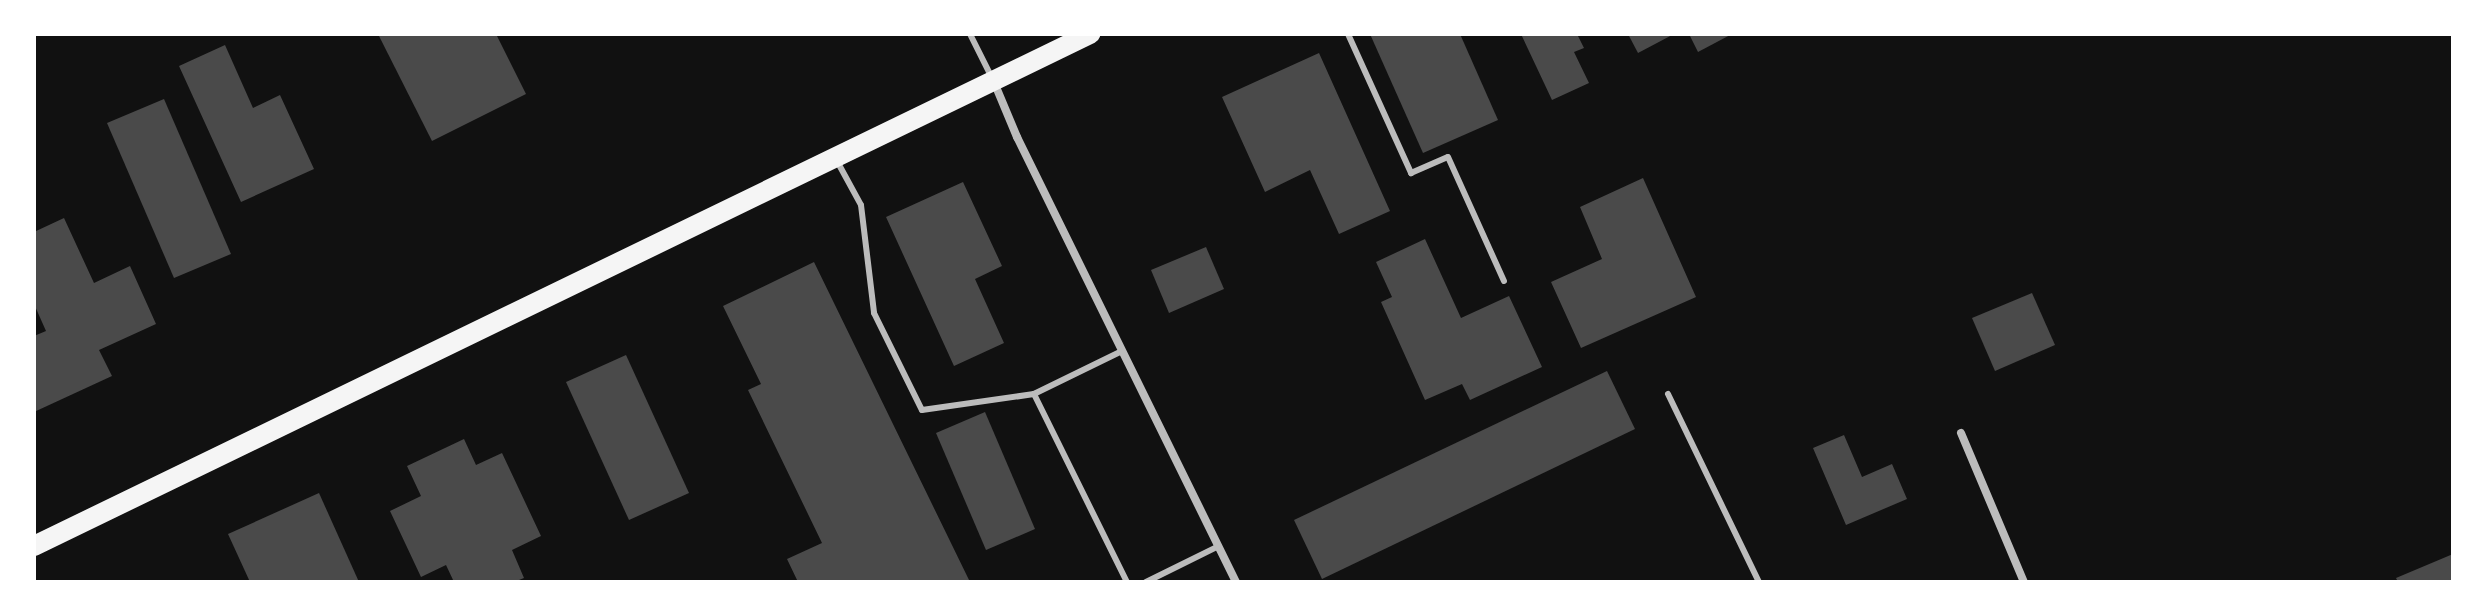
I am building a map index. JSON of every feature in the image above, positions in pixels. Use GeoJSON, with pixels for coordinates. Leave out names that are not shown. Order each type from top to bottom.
{"type":"FeatureCollection","features":[{"type":"Feature","properties":{"kind":"main road"},"geometry":{"type":"LineString","coordinates":[[34,546],[1090,34]]}},
{"type":"Feature","properties":{"kind":"street"},"geometry":{"type":"LineString","coordinates":[[993,81],[1236,582]]}},
{"type":"Feature","properties":{"kind":"street"},"geometry":{"type":"LineString","coordinates":[[1961,433],[2024,582]]}},
{"type":"Feature","properties":{"kind":"lane"},"geometry":{"type":"LineString","coordinates":[[970,34],[993,81]]}},
{"type":"Feature","properties":{"kind":"lane"},"geometry":{"type":"LineString","coordinates":[[1348,34],[1411,173],[1448,157],[1504,281]]}},
{"type":"Feature","properties":{"kind":"lane"},"geometry":{"type":"LineString","coordinates":[[836,158],[861,205],[874,313],[922,410],[1034,394],[1122,351]]}},
{"type":"Feature","properties":{"kind":"lane"},"geometry":{"type":"LineString","coordinates":[[1034,394],[1127,582]]}},
{"type":"Feature","properties":{"kind":"lane"},"geometry":{"type":"LineString","coordinates":[[1668,394],[1759,582]]}},
{"type":"Feature","properties":{"kind":"lane"},"geometry":{"type":"LineString","coordinates":[[1146,582],[1219,546]]}},
{"type":"Feature","properties":{"kind":"building"},"geometry":{"type":"Polygon","coordinates":[[[378,34],[496,34],[526,94],[432,141],[378,34]]]}},
{"type":"Feature","properties":{"kind":"building"},"geometry":{"type":"Polygon","coordinates":[[[1370,34],[1460,34],[1498,120],[1423,153],[1370,34]]]}},
{"type":"Feature","properties":{"kind":"building"},"geometry":{"type":"Polygon","coordinates":[[[1521,34],[1577,34],[1584,48],[1574,52],[1589,83],[1552,100],[1521,34]]]}},
{"type":"Feature","properties":{"kind":"building"},"geometry":{"type":"Polygon","coordinates":[[[1628,34],[1674,34],[1638,53],[1628,34]]]}},
{"type":"Feature","properties":{"kind":"building"},"geometry":{"type":"Polygon","coordinates":[[[1689,34],[1732,34],[1698,52],[1689,34]]]}},
{"type":"Feature","properties":{"kind":"building"},"geometry":{"type":"Polygon","coordinates":[[[225,45],[253,108],[280,95],[314,169],[241,202],[179,66],[225,45]]]}},
{"type":"Feature","properties":{"kind":"building"},"geometry":{"type":"Polygon","coordinates":[[[1319,53],[1390,211],[1339,234],[1310,170],[1265,192],[1222,97],[1319,53]]]}},
{"type":"Feature","properties":{"kind":"building"},"geometry":{"type":"Polygon","coordinates":[[[164,99],[231,254],[174,278],[107,123],[164,99]]]}},
{"type":"Feature","properties":{"kind":"building"},"geometry":{"type":"Polygon","coordinates":[[[1643,178],[1696,297],[1581,348],[1551,282],[1602,259],[1580,207],[1643,178]]]}},
{"type":"Feature","properties":{"kind":"building"},"geometry":{"type":"Polygon","coordinates":[[[963,182],[1002,266],[975,279],[1004,343],[954,366],[886,217],[963,182]]]}},
{"type":"Feature","properties":{"kind":"building"},"geometry":{"type":"Polygon","coordinates":[[[64,218],[94,283],[130,266],[156,324],[99,350],[112,376],[34,412],[34,336],[46,331],[34,304],[34,232],[64,218]]]}},
{"type":"Feature","properties":{"kind":"building"},"geometry":{"type":"Polygon","coordinates":[[[1425,239],[1461,318],[1509,296],[1542,367],[1470,400],[1462,384],[1425,400],[1381,302],[1392,297],[1376,262],[1425,239]]]}},
{"type":"Feature","properties":{"kind":"building"},"geometry":{"type":"Polygon","coordinates":[[[1206,247],[1224,289],[1169,313],[1151,270],[1206,247]]]}},
{"type":"Feature","properties":{"kind":"building"},"geometry":{"type":"Polygon","coordinates":[[[814,262],[970,582],[798,582],[787,559],[822,543],[748,390],[761,384],[723,306],[814,262]]]}},
{"type":"Feature","properties":{"kind":"building"},"geometry":{"type":"Polygon","coordinates":[[[2032,293],[2055,345],[1995,371],[1972,318],[2032,293]]]}},
{"type":"Feature","properties":{"kind":"building"},"geometry":{"type":"Polygon","coordinates":[[[626,355],[689,493],[629,520],[566,382],[626,355]]]}},
{"type":"Feature","properties":{"kind":"building"},"geometry":{"type":"Polygon","coordinates":[[[1607,371],[1635,429],[1322,579],[1294,520],[1607,371]]]}},
{"type":"Feature","properties":{"kind":"building"},"geometry":{"type":"Polygon","coordinates":[[[985,412],[1035,529],[986,550],[936,433],[985,412]]]}},
{"type":"Feature","properties":{"kind":"building"},"geometry":{"type":"Polygon","coordinates":[[[1844,435],[1862,477],[1892,464],[1907,499],[1846,525],[1813,448],[1844,435]]]}},
{"type":"Feature","properties":{"kind":"building"},"geometry":{"type":"Polygon","coordinates":[[[464,439],[476,465],[502,453],[541,536],[512,550],[524,578],[514,582],[454,582],[446,565],[421,577],[390,511],[421,496],[407,466],[464,439]]]}},
{"type":"Feature","properties":{"kind":"building"},"geometry":{"type":"Polygon","coordinates":[[[319,493],[359,582],[250,582],[228,534],[319,493]]]}},
{"type":"Feature","properties":{"kind":"building"},"geometry":{"type":"Polygon","coordinates":[[[2453,554],[2453,582],[2398,582],[2396,578],[2453,554]]]}}]}
